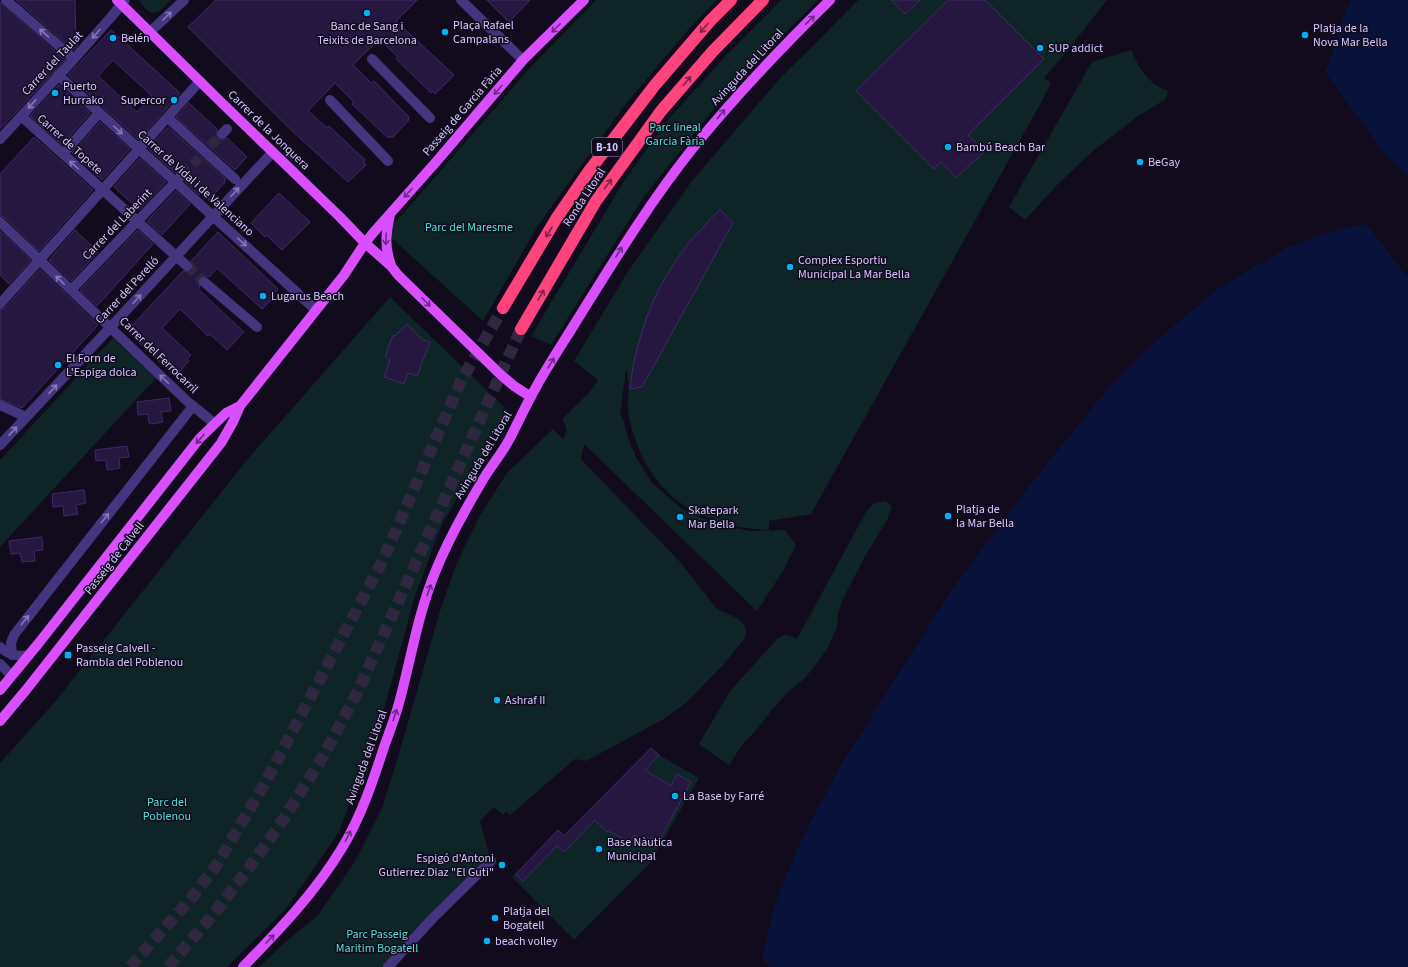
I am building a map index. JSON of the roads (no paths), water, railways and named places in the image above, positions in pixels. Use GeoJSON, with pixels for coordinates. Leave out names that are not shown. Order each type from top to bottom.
{"type":"FeatureCollection","features":[{"type":"Feature","properties":{"kind":"highway","name":"Ronda Litoral"},"geometry":{"type":"LineString","coordinates":[[503,308],[556,219],[589,171],[655,85],[710,21],[731,0]]}},
{"type":"Feature","properties":{"kind":"highway","name":"Ronda Litoral"},"geometry":{"type":"LineString","coordinates":[[521,329],[596,201],[656,118],[713,51],[763,0]]}},
{"type":"Feature","properties":{"kind":"main road","name":"Passeig de Garcia Fària"},"geometry":{"type":"LineString","coordinates":[[364,243],[436,162],[523,60],[584,0]]}},
{"type":"Feature","properties":{"kind":"main road","name":"Avinguda del Litoral"},"geometry":{"type":"LineString","coordinates":[[243,967],[274,936],[314,889],[342,847],[357,819],[379,765],[399,705],[423,609],[435,572],[451,538],[484,478],[507,444],[531,397],[609,267],[664,186],[692,149],[746,85],[830,0]]}},
{"type":"Feature","properties":{"kind":"main road","name":"Carrer de la Jonquera"},"geometry":{"type":"LineString","coordinates":[[121,1],[150,32],[339,216],[364,243],[391,266],[398,275],[501,375],[531,397]]}},
{"type":"Feature","properties":{"kind":"main road"},"geometry":{"type":"LineString","coordinates":[[390,212],[386,252],[391,266]]}},
{"type":"Feature","properties":{"kind":"main road","name":"Passeig de Calvell"},"geometry":{"type":"LineString","coordinates":[[0,721],[221,443],[240,406],[344,275],[364,243]]}},
{"type":"Feature","properties":{"kind":"main road","name":"Passeig de Calvell"},"geometry":{"type":"LineString","coordinates":[[2,684],[29,655],[185,456],[214,423],[226,413],[240,406]]}},
{"type":"Feature","properties":{"kind":"street"},"geometry":{"type":"LineString","coordinates":[[6,0],[74,59]]}},
{"type":"Feature","properties":{"kind":"street"},"geometry":{"type":"LineString","coordinates":[[150,32],[184,0]]}},
{"type":"Feature","properties":{"kind":"street"},"geometry":{"type":"LineString","coordinates":[[461,0],[523,60]]}},
{"type":"Feature","properties":{"kind":"street","name":"Carrer del Taulat"},"geometry":{"type":"LineString","coordinates":[[0,139],[112,16],[121,1]]}},
{"type":"Feature","properties":{"kind":"street"},"geometry":{"type":"LineString","coordinates":[[372,59],[430,118]]}},
{"type":"Feature","properties":{"kind":"street","name":"Carrer de Vidal i de Valenciano"},"geometry":{"type":"LineString","coordinates":[[58,75],[140,150],[178,179],[213,216],[316,310]]}},
{"type":"Feature","properties":{"kind":"street"},"geometry":{"type":"LineString","coordinates":[[0,304],[140,150],[200,81]]}},
{"type":"Feature","properties":{"kind":"street"},"geometry":{"type":"LineString","coordinates":[[330,100],[388,162]]}},
{"type":"Feature","properties":{"kind":"street"},"geometry":{"type":"LineString","coordinates":[[62,154],[99,113]]}},
{"type":"Feature","properties":{"kind":"street","name":"Carrer de Topete"},"geometry":{"type":"LineString","coordinates":[[21,116],[137,222]]}},
{"type":"Feature","properties":{"kind":"street"},"geometry":{"type":"LineString","coordinates":[[168,118],[235,179]]}},
{"type":"Feature","properties":{"kind":"street","name":"Carrer del Perelló"},"geometry":{"type":"LineString","coordinates":[[0,445],[273,152]]}},
{"type":"Feature","properties":{"kind":"street","name":"Carrer del Laberint"},"geometry":{"type":"LineString","coordinates":[[71,290],[178,179]]}},
{"type":"Feature","properties":{"kind":"street","name":"Carrer del Ferrocarril"},"geometry":{"type":"LineString","coordinates":[[0,222],[193,406],[214,423]]}},
{"type":"Feature","properties":{"kind":"street"},"geometry":{"type":"LineString","coordinates":[[137,222],[187,266]]}},
{"type":"Feature","properties":{"kind":"street"},"geometry":{"type":"LineString","coordinates":[[204,282],[257,327]]}},
{"type":"Feature","properties":{"kind":"street"},"geometry":{"type":"LineString","coordinates":[[0,405],[26,417]]}},
{"type":"Feature","properties":{"kind":"street"},"geometry":{"type":"LineString","coordinates":[[12,655],[11,643],[14,635],[193,406]]}},
{"type":"Feature","properties":{"kind":"street"},"geometry":{"type":"LineString","coordinates":[[0,647],[12,655],[29,655]]}},
{"type":"Feature","properties":{"kind":"street"},"geometry":{"type":"LineString","coordinates":[[0,664],[8,672]]}},
{"type":"Feature","properties":{"kind":"street"},"geometry":{"type":"LineString","coordinates":[[388,967],[433,918],[491,861]]}},
{"type":"Feature","properties":{"kind":"tunnel"},"geometry":{"type":"LineString","coordinates":[[210,146],[222,134]]}},
{"type":"Feature","properties":{"kind":"tunnel"},"geometry":{"type":"LineString","coordinates":[[182,175],[199,158]]}},
{"type":"Feature","properties":{"kind":"tunnel"},"geometry":{"type":"LineString","coordinates":[[187,266],[204,282]]}},
{"type":"Feature","properties":{"kind":"tunnel"},"geometry":{"type":"LineString","coordinates":[[130,967],[194,895],[216,866],[264,785],[383,560],[461,381],[503,308]]}},
{"type":"Feature","properties":{"kind":"tunnel"},"geometry":{"type":"LineString","coordinates":[[168,967],[211,917],[249,868],[283,820],[324,755],[359,689],[521,329]]}},
{"type":"Feature","properties":{"kind":"place","name":"Banc de Sang i Teixits de Barcelona"},"geometry":{"type":"Point","coordinates":[367,13]}},
{"type":"Feature","properties":{"kind":"place","name":"Plaça Rafael Campalans"},"geometry":{"type":"Point","coordinates":[445,32]}},
{"type":"Feature","properties":{"kind":"place","name":"Platja de la Nova Mar Bella"},"geometry":{"type":"Point","coordinates":[1305,35]}},
{"type":"Feature","properties":{"kind":"place","name":"Belén"},"geometry":{"type":"Point","coordinates":[113,38]}},
{"type":"Feature","properties":{"kind":"place","name":"SUP addict"},"geometry":{"type":"Point","coordinates":[1040,48]}},
{"type":"Feature","properties":{"kind":"place","name":"Puerto Hurrako"},"geometry":{"type":"Point","coordinates":[55,93]}},
{"type":"Feature","properties":{"kind":"place","name":"Supercor"},"geometry":{"type":"Point","coordinates":[174,100]}},
{"type":"Feature","properties":{"kind":"place","name":"Bambú Beach Bar"},"geometry":{"type":"Point","coordinates":[948,147]}},
{"type":"Feature","properties":{"kind":"place","name":"BeGay"},"geometry":{"type":"Point","coordinates":[1140,162]}},
{"type":"Feature","properties":{"kind":"place","name":"Complex Esportiu Municipal La Mar Bella"},"geometry":{"type":"Point","coordinates":[790,267]}},
{"type":"Feature","properties":{"kind":"place","name":"Lugarus Beach"},"geometry":{"type":"Point","coordinates":[263,296]}},
{"type":"Feature","properties":{"kind":"place","name":"El Forn de L'Espiga dolca"},"geometry":{"type":"Point","coordinates":[58,365]}},
{"type":"Feature","properties":{"kind":"place","name":"Platja de la Mar Bella"},"geometry":{"type":"Point","coordinates":[948,516]}},
{"type":"Feature","properties":{"kind":"place","name":"Skatepark Mar Bella"},"geometry":{"type":"Point","coordinates":[680,517]}},
{"type":"Feature","properties":{"kind":"place","name":"Passeig Calvell - Rambla del Poblenou"},"geometry":{"type":"Point","coordinates":[68,655]}},
{"type":"Feature","properties":{"kind":"place","name":"Ashraf II"},"geometry":{"type":"Point","coordinates":[497,700]}},
{"type":"Feature","properties":{"kind":"place","name":"La Base by Farré"},"geometry":{"type":"Point","coordinates":[675,796]}},
{"type":"Feature","properties":{"kind":"place","name":"Base Nàutica Municipal"},"geometry":{"type":"Point","coordinates":[599,849]}},
{"type":"Feature","properties":{"kind":"place","name":"Espigó d'Antoni Gutierrez Diaz \"El Guti\""},"geometry":{"type":"Point","coordinates":[502,865]}},
{"type":"Feature","properties":{"kind":"place","name":"Platja del Bogatell"},"geometry":{"type":"Point","coordinates":[495,918]}},
{"type":"Feature","properties":{"kind":"place","name":"beach volley"},"geometry":{"type":"Point","coordinates":[487,941]}},
{"type":"Feature","properties":{"kind":"park label","name":"Parc lineal Garcia Fària"},"geometry":{"type":"Point","coordinates":[675,134]}},
{"type":"Feature","properties":{"kind":"park label","name":"Parc del Maresme"},"geometry":{"type":"Point","coordinates":[469,227]}},
{"type":"Feature","properties":{"kind":"park label","name":"Parc del Poblenou"},"geometry":{"type":"Point","coordinates":[167,809]}},
{"type":"Feature","properties":{"kind":"park label","name":"Parc Passeig Maritim Bogatell"},"geometry":{"type":"Point","coordinates":[377,941]}}]}
